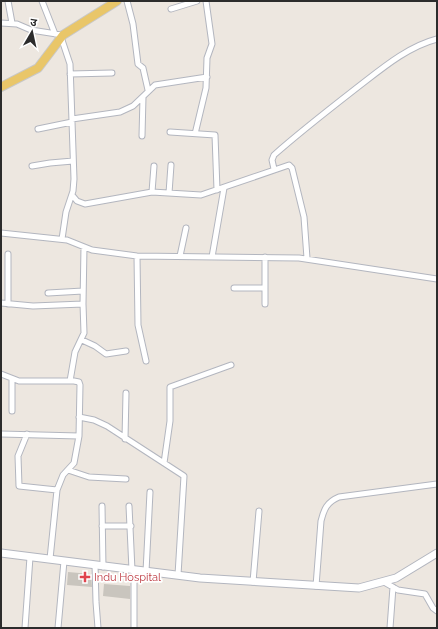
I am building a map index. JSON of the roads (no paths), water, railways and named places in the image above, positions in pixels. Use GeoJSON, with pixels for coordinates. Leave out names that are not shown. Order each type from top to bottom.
{"type":"FeatureCollection","features":[{"type":"Feature","properties":{"kind":"main road"},"geometry":{"type":"LineString","coordinates":[[1,88],[38,68],[60,35],[117,1]]}},
{"type":"Feature","properties":{"kind":"street"},"geometry":{"type":"LineString","coordinates":[[8,1],[12,23]]}},
{"type":"Feature","properties":{"kind":"street"},"geometry":{"type":"LineString","coordinates":[[42,1],[60,35],[68,58],[70,74],[74,186],[66,212],[62,239]]}},
{"type":"Feature","properties":{"kind":"street"},"geometry":{"type":"LineString","coordinates":[[127,1],[133,24],[138,64],[143,68],[148,90]]}},
{"type":"Feature","properties":{"kind":"street"},"geometry":{"type":"LineString","coordinates":[[170,9],[197,1]]}},
{"type":"Feature","properties":{"kind":"street"},"geometry":{"type":"LineString","coordinates":[[195,134],[207,76],[207,58],[212,44],[206,1]]}},
{"type":"Feature","properties":{"kind":"street"},"geometry":{"type":"LineString","coordinates":[[1,23],[12,23],[31,30],[60,35]]}},
{"type":"Feature","properties":{"kind":"street"},"geometry":{"type":"LineString","coordinates":[[274,169],[272,160],[274,155],[306,127],[382,69],[419,46],[437,39]]}},
{"type":"Feature","properties":{"kind":"street"},"geometry":{"type":"LineString","coordinates":[[70,74],[112,73]]}},
{"type":"Feature","properties":{"kind":"street"},"geometry":{"type":"LineString","coordinates":[[38,129],[72,120],[120,112],[134,106],[148,90],[156,85],[207,76]]}},
{"type":"Feature","properties":{"kind":"street"},"geometry":{"type":"LineString","coordinates":[[142,136],[143,97]]}},
{"type":"Feature","properties":{"kind":"street"},"geometry":{"type":"LineString","coordinates":[[170,132],[215,135],[217,190]]}},
{"type":"Feature","properties":{"kind":"street"},"geometry":{"type":"LineString","coordinates":[[32,166],[50,162],[73,161]]}},
{"type":"Feature","properties":{"kind":"street"},"geometry":{"type":"LineString","coordinates":[[169,193],[171,165]]}},
{"type":"Feature","properties":{"kind":"street"},"geometry":{"type":"LineString","coordinates":[[72,195],[77,201],[85,204],[152,192],[194,196],[224,188],[287,165],[292,168],[304,217],[307,258]]}},
{"type":"Feature","properties":{"kind":"street"},"geometry":{"type":"LineString","coordinates":[[152,192],[154,166]]}},
{"type":"Feature","properties":{"kind":"street"},"geometry":{"type":"LineString","coordinates":[[212,257],[224,188]]}},
{"type":"Feature","properties":{"kind":"street"},"geometry":{"type":"LineString","coordinates":[[180,256],[186,228]]}},
{"type":"Feature","properties":{"kind":"street"},"geometry":{"type":"LineString","coordinates":[[1,233],[62,239],[99,251],[137,256],[307,258],[437,279]]}},
{"type":"Feature","properties":{"kind":"street"},"geometry":{"type":"LineString","coordinates":[[70,381],[75,352],[82,340],[84,330],[82,304],[84,247]]}},
{"type":"Feature","properties":{"kind":"street"},"geometry":{"type":"LineString","coordinates":[[8,254],[8,304]]}},
{"type":"Feature","properties":{"kind":"street"},"geometry":{"type":"LineString","coordinates":[[137,256],[138,325],[146,361]]}},
{"type":"Feature","properties":{"kind":"street"},"geometry":{"type":"LineString","coordinates":[[265,257],[266,304]]}},
{"type":"Feature","properties":{"kind":"street"},"geometry":{"type":"LineString","coordinates":[[234,288],[265,288]]}},
{"type":"Feature","properties":{"kind":"street"},"geometry":{"type":"LineString","coordinates":[[48,292],[83,291]]}},
{"type":"Feature","properties":{"kind":"street"},"geometry":{"type":"LineString","coordinates":[[1,303],[33,306],[82,304]]}},
{"type":"Feature","properties":{"kind":"street"},"geometry":{"type":"LineString","coordinates":[[82,340],[97,347],[106,354],[126,352]]}},
{"type":"Feature","properties":{"kind":"street"},"geometry":{"type":"LineString","coordinates":[[164,463],[170,421],[169,388],[231,365]]}},
{"type":"Feature","properties":{"kind":"street"},"geometry":{"type":"LineString","coordinates":[[1,374],[12,380],[19,381],[77,381],[80,385],[79,436],[74,463],[63,476],[57,490],[50,559]]}},
{"type":"Feature","properties":{"kind":"street"},"geometry":{"type":"LineString","coordinates":[[12,380],[12,411]]}},
{"type":"Feature","properties":{"kind":"street"},"geometry":{"type":"LineString","coordinates":[[125,439],[126,393]]}},
{"type":"Feature","properties":{"kind":"street"},"geometry":{"type":"LineString","coordinates":[[79,418],[100,422],[184,476],[178,575]]}},
{"type":"Feature","properties":{"kind":"street"},"geometry":{"type":"LineString","coordinates":[[1,434],[79,436]]}},
{"type":"Feature","properties":{"kind":"street"},"geometry":{"type":"LineString","coordinates":[[26,434],[18,456],[18,486],[57,490]]}},
{"type":"Feature","properties":{"kind":"street"},"geometry":{"type":"LineString","coordinates":[[68,470],[89,477],[126,479]]}},
{"type":"Feature","properties":{"kind":"street"},"geometry":{"type":"LineString","coordinates":[[316,586],[321,521],[323,512],[329,502],[339,497],[437,484]]}},
{"type":"Feature","properties":{"kind":"street"},"geometry":{"type":"LineString","coordinates":[[146,572],[150,492]]}},
{"type":"Feature","properties":{"kind":"street"},"geometry":{"type":"LineString","coordinates":[[98,628],[96,602],[102,526],[102,506]]}},
{"type":"Feature","properties":{"kind":"street"},"geometry":{"type":"LineString","coordinates":[[129,506],[133,570],[134,628]]}},
{"type":"Feature","properties":{"kind":"street"},"geometry":{"type":"LineString","coordinates":[[253,582],[259,511]]}},
{"type":"Feature","properties":{"kind":"street"},"geometry":{"type":"LineString","coordinates":[[102,526],[130,526]]}},
{"type":"Feature","properties":{"kind":"street"},"geometry":{"type":"LineString","coordinates":[[1,553],[146,572],[253,582],[359,588],[396,578],[437,553]]}},
{"type":"Feature","properties":{"kind":"street"},"geometry":{"type":"LineString","coordinates":[[25,628],[30,557]]}},
{"type":"Feature","properties":{"kind":"street"},"geometry":{"type":"LineString","coordinates":[[58,628],[64,561]]}},
{"type":"Feature","properties":{"kind":"street"},"geometry":{"type":"LineString","coordinates":[[384,582],[403,591],[425,594],[433,608],[437,611]]}},
{"type":"Feature","properties":{"kind":"street"},"geometry":{"type":"LineString","coordinates":[[390,628],[392,587]]}},
{"type":"Feature","properties":{"kind":"place","name":"Indu Hospital"},"geometry":{"type":"Point","coordinates":[85,577]}}]}
